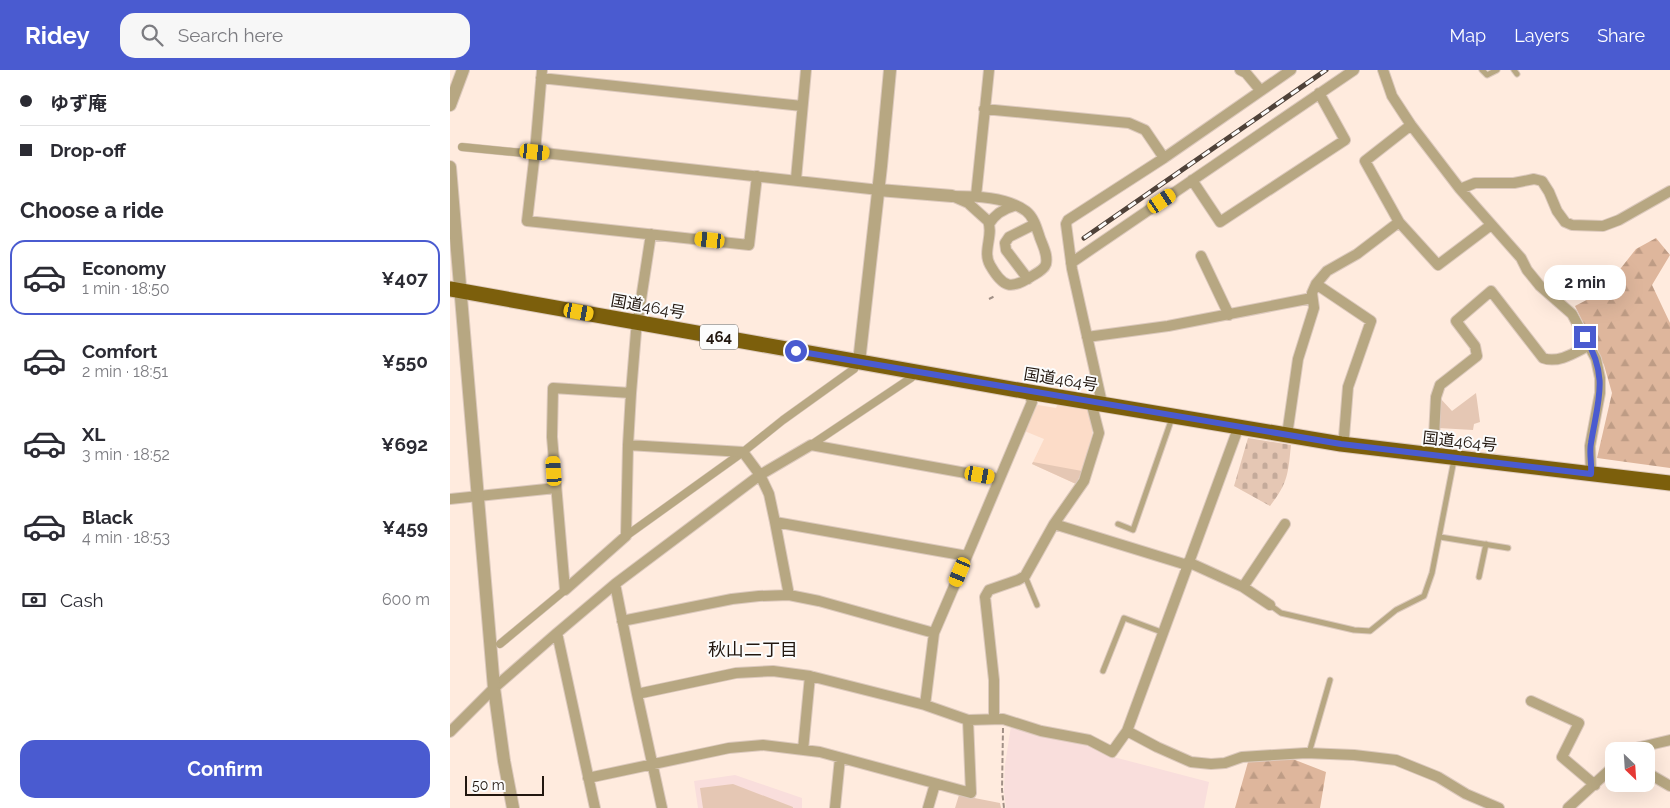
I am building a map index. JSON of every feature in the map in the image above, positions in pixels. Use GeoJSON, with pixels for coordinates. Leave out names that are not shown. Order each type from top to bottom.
{"type":"FeatureCollection","features":[{"type":"Feature","properties":{"kind":"highway","name":"国道464号"},"geometry":{"type":"LineString","coordinates":[[455,290],[637,322],[857,365],[1096,402],[1341,444],[1670,483]]}},
{"type":"Feature","properties":{"kind":"street"},"geometry":{"type":"LineString","coordinates":[[450,105],[462,70]]}},
{"type":"Feature","properties":{"kind":"street"},"geometry":{"type":"LineString","coordinates":[[796,179],[806,70]]}},
{"type":"Feature","properties":{"kind":"street"},"geometry":{"type":"LineString","coordinates":[[500,644],[626,536],[743,452],[782,420],[857,365],[879,190],[890,70]]}},
{"type":"Feature","properties":{"kind":"street"},"geometry":{"type":"LineString","coordinates":[[976,196],[989,70]]}},
{"type":"Feature","properties":{"kind":"street"},"geometry":{"type":"LineString","coordinates":[[1240,70],[1246,73],[1261,91]]}},
{"type":"Feature","properties":{"kind":"street"},"geometry":{"type":"LineString","coordinates":[[998,719],[985,597],[989,590],[1025,576],[1054,524],[1084,481],[1099,433],[1087,337],[1071,263],[1066,224],[1068,220],[1164,158],[1291,70]]}},
{"type":"Feature","properties":{"kind":"street"},"geometry":{"type":"LineString","coordinates":[[1071,263],[1354,70]]}},
{"type":"Feature","properties":{"kind":"street"},"geometry":{"type":"LineString","coordinates":[[1383,70],[1392,96],[1411,125],[1460,189],[1521,258],[1526,270],[1540,286],[1572,314],[1590,345],[1596,359],[1600,378],[1600,393],[1590,446],[1591,474]]}},
{"type":"Feature","properties":{"kind":"street"},"geometry":{"type":"LineString","coordinates":[[756,176],[749,245],[527,220],[542,74],[802,106]]}},
{"type":"Feature","properties":{"kind":"street"},"geometry":{"type":"LineString","coordinates":[[1192,180],[1220,222],[1345,140],[1320,93]]}},
{"type":"Feature","properties":{"kind":"street"},"geometry":{"type":"LineString","coordinates":[[984,109],[1139,126],[1145,130],[1164,158]]}},
{"type":"Feature","properties":{"kind":"street"},"geometry":{"type":"LineString","coordinates":[[1411,125],[1366,162],[1399,222],[1438,266],[1492,225]]}},
{"type":"Feature","properties":{"kind":"street"},"geometry":{"type":"LineString","coordinates":[[462,147],[796,179],[879,190],[976,196],[999,200],[1026,212],[1036,224],[1045,252],[1046,262],[1044,267],[1016,286],[1001,280],[990,266],[987,256],[989,224],[984,216],[968,203],[952,196]]}},
{"type":"Feature","properties":{"kind":"street"},"geometry":{"type":"LineString","coordinates":[[450,167],[455,290],[477,496],[494,688],[504,761],[513,808]]}},
{"type":"Feature","properties":{"kind":"street"},"geometry":{"type":"LineString","coordinates":[[1460,189],[1475,183],[1514,183],[1534,179],[1542,182],[1565,222],[1603,226],[1619,220],[1670,192]]}},
{"type":"Feature","properties":{"kind":"street"},"geometry":{"type":"LineString","coordinates":[[989,224],[998,213],[1014,206]]}},
{"type":"Feature","properties":{"kind":"street"},"geometry":{"type":"LineString","coordinates":[[1287,435],[1298,358],[1314,308],[1312,293],[1316,284],[1327,271],[1357,254],[1399,222]]}},
{"type":"Feature","properties":{"kind":"street"},"geometry":{"type":"LineString","coordinates":[[1028,279],[1006,250],[1004,243],[1009,237],[1036,224]]}},
{"type":"Feature","properties":{"kind":"street"},"geometry":{"type":"LineString","coordinates":[[626,536],[628,445],[637,322],[652,234]]}},
{"type":"Feature","properties":{"kind":"street"},"geometry":{"type":"LineString","coordinates":[[1202,256],[1229,315]]}},
{"type":"Feature","properties":{"kind":"street"},"geometry":{"type":"LineString","coordinates":[[1316,284],[1371,321],[1348,387],[1344,437],[1341,444]]}},
{"type":"Feature","properties":{"kind":"street"},"geometry":{"type":"LineString","coordinates":[[1433,456],[1436,397],[1440,385],[1477,356],[1475,346],[1456,321],[1491,291],[1543,358],[1550,361],[1561,358],[1590,345]]}},
{"type":"Feature","properties":{"kind":"street"},"geometry":{"type":"LineString","coordinates":[[1087,337],[1168,326],[1312,298]]}},
{"type":"Feature","properties":{"kind":"street"},"geometry":{"type":"LineString","coordinates":[[450,732],[494,688],[615,584],[760,475],[811,445],[911,378]]}},
{"type":"Feature","properties":{"kind":"street"},"geometry":{"type":"LineString","coordinates":[[564,590],[552,437],[553,388],[632,393]]}},
{"type":"Feature","properties":{"kind":"street"},"geometry":{"type":"LineString","coordinates":[[925,705],[934,633],[1032,402],[1029,392]]}},
{"type":"Feature","properties":{"kind":"street"},"geometry":{"type":"LineString","coordinates":[[637,694],[736,673],[773,671],[810,676],[925,705],[968,720],[998,719],[1041,731],[1089,740],[1112,752],[1127,731],[1239,426]]}},
{"type":"Feature","properties":{"kind":"street"},"geometry":{"type":"LineString","coordinates":[[628,445],[743,452]]}},
{"type":"Feature","properties":{"kind":"street"},"geometry":{"type":"LineString","coordinates":[[811,445],[999,479]]}},
{"type":"Feature","properties":{"kind":"street"},"geometry":{"type":"LineString","coordinates":[[743,452],[760,475],[769,494],[789,595]]}},
{"type":"Feature","properties":{"kind":"street"},"geometry":{"type":"LineString","coordinates":[[450,499],[556,488]]}},
{"type":"Feature","properties":{"kind":"street"},"geometry":{"type":"LineString","coordinates":[[775,522],[967,556]]}},
{"type":"Feature","properties":{"kind":"street"},"geometry":{"type":"LineString","coordinates":[[1054,524],[1188,564],[1243,587],[1270,605]]}},
{"type":"Feature","properties":{"kind":"street"},"geometry":{"type":"LineString","coordinates":[[1243,587],[1285,524]]}},
{"type":"Feature","properties":{"kind":"street"},"geometry":{"type":"LineString","coordinates":[[615,584],[662,808]]}},
{"type":"Feature","properties":{"kind":"street"},"geometry":{"type":"LineString","coordinates":[[622,621],[732,599],[789,595],[820,601],[934,633]]}},
{"type":"Feature","properties":{"kind":"street"},"geometry":{"type":"LineString","coordinates":[[557,633],[595,808]]}},
{"type":"Feature","properties":{"kind":"street"},"geometry":{"type":"LineString","coordinates":[[803,750],[810,676]]}},
{"type":"Feature","properties":{"kind":"street"},"geometry":{"type":"LineString","coordinates":[[1531,701],[1579,723],[1562,757],[1595,784]]}},
{"type":"Feature","properties":{"kind":"street"},"geometry":{"type":"LineString","coordinates":[[588,778],[729,748],[763,745],[803,750],[840,758],[971,793],[968,720]]}},
{"type":"Feature","properties":{"kind":"street"},"geometry":{"type":"LineString","coordinates":[[1127,731],[1190,762],[1225,763],[1242,757],[1309,753],[1354,755],[1396,760],[1438,777],[1466,794],[1499,808]]}},
{"type":"Feature","properties":{"kind":"street"},"geometry":{"type":"LineString","coordinates":[[1655,744],[1670,740]]}},
{"type":"Feature","properties":{"kind":"street"},"geometry":{"type":"LineString","coordinates":[[835,808],[840,758]]}},
{"type":"Feature","properties":{"kind":"street"},"geometry":{"type":"LineString","coordinates":[[1568,808],[1605,775]]}},
{"type":"Feature","properties":{"kind":"street"},"geometry":{"type":"LineString","coordinates":[[1655,777],[1670,786]]}},
{"type":"Feature","properties":{"kind":"street"},"geometry":{"type":"LineString","coordinates":[[928,808],[935,784]]}},
{"type":"Feature","properties":{"kind":"lane"},"geometry":{"type":"LineString","coordinates":[[1482,70],[1488,75],[1497,70]]}},
{"type":"Feature","properties":{"kind":"lane"},"geometry":{"type":"LineString","coordinates":[[1118,524],[1133,530],[1172,415]]}},
{"type":"Feature","properties":{"kind":"lane"},"geometry":{"type":"LineString","coordinates":[[1270,605],[1281,614],[1354,630],[1370,630],[1396,610],[1424,596],[1432,573],[1440,537],[1454,458]]}},
{"type":"Feature","properties":{"kind":"lane"},"geometry":{"type":"LineString","coordinates":[[1440,537],[1508,548]]}},
{"type":"Feature","properties":{"kind":"lane"},"geometry":{"type":"LineString","coordinates":[[1479,577],[1486,544]]}},
{"type":"Feature","properties":{"kind":"lane"},"geometry":{"type":"LineString","coordinates":[[1025,576],[1037,605]]}},
{"type":"Feature","properties":{"kind":"lane"},"geometry":{"type":"LineString","coordinates":[[1103,671],[1124,618],[1164,633]]}},
{"type":"Feature","properties":{"kind":"lane"},"geometry":{"type":"LineString","coordinates":[[1309,753],[1330,680]]}},
{"type":"Feature","properties":{"kind":"path"},"geometry":{"type":"LineString","coordinates":[[989,300],[995,296]]}},
{"type":"Feature","properties":{"kind":"path"},"geometry":{"type":"LineString","coordinates":[[998,719],[1004,808]]}},
{"type":"Feature","properties":{"kind":"shaded area"},"geometry":{"type":"Polygon","coordinates":[[[1058,404],[1086,408],[1092,421],[1092,435],[1082,471],[1076,484],[1032,464],[1044,439],[1022,430],[1032,409],[1038,405],[1056,408],[1058,404]]]}},
{"type":"Feature","properties":{"kind":"shaded area"},"geometry":{"type":"Polygon","coordinates":[[[1011,726],[1107,749],[1106,755],[1209,782],[1204,808],[1006,808],[1004,791],[1005,765],[1011,726]]]}},
{"type":"Feature","properties":{"kind":"shaded area"},"geometry":{"type":"Polygon","coordinates":[[[735,775],[802,798],[802,808],[698,808],[694,781],[735,775]]]}},
{"type":"Feature","properties":{"kind":"green space"},"geometry":{"type":"Polygon","coordinates":[[[1656,238],[1670,255],[1652,285],[1670,323],[1670,468],[1597,458],[1612,393],[1604,365],[1575,306],[1602,292],[1636,249],[1656,238]]]}},
{"type":"Feature","properties":{"kind":"green space"},"geometry":{"type":"Polygon","coordinates":[[[1476,393],[1480,422],[1474,424],[1473,430],[1438,428],[1440,398],[1452,411],[1476,393]]]}},
{"type":"Feature","properties":{"kind":"green space"},"geometry":{"type":"Polygon","coordinates":[[[1248,438],[1291,445],[1284,484],[1270,506],[1234,486],[1248,438]]]}},
{"type":"Feature","properties":{"kind":"green space"},"geometry":{"type":"Polygon","coordinates":[[[1033,462],[1082,471],[1076,484],[1032,464],[1033,462]]]}},
{"type":"Feature","properties":{"kind":"green space"},"geometry":{"type":"Polygon","coordinates":[[[1272,751],[1326,772],[1320,808],[1235,808],[1250,755],[1272,751]]]}},
{"type":"Feature","properties":{"kind":"green space"},"geometry":{"type":"Polygon","coordinates":[[[733,784],[793,808],[703,808],[700,788],[733,784]]]}},
{"type":"Feature","properties":{"kind":"green space"},"geometry":{"type":"Polygon","coordinates":[[[959,795],[1000,803],[1001,808],[955,808],[959,795]]]}},
{"type":"Feature","properties":{"kind":"railway"},"geometry":{"type":"LineString","coordinates":[[1084,238],[1326,70]]}},
{"type":"Feature","properties":{"kind":"district","name":"秋山二丁目"},"geometry":{"type":"Point","coordinates":[753,650]}},
{"type":"Feature","properties":{"kind":"route"},"geometry":{"type":"LineString","coordinates":[[796,351],[1341,444],[1591,474],[1590,446],[1600,393],[1600,378],[1596,359],[1585,337]]}}]}
